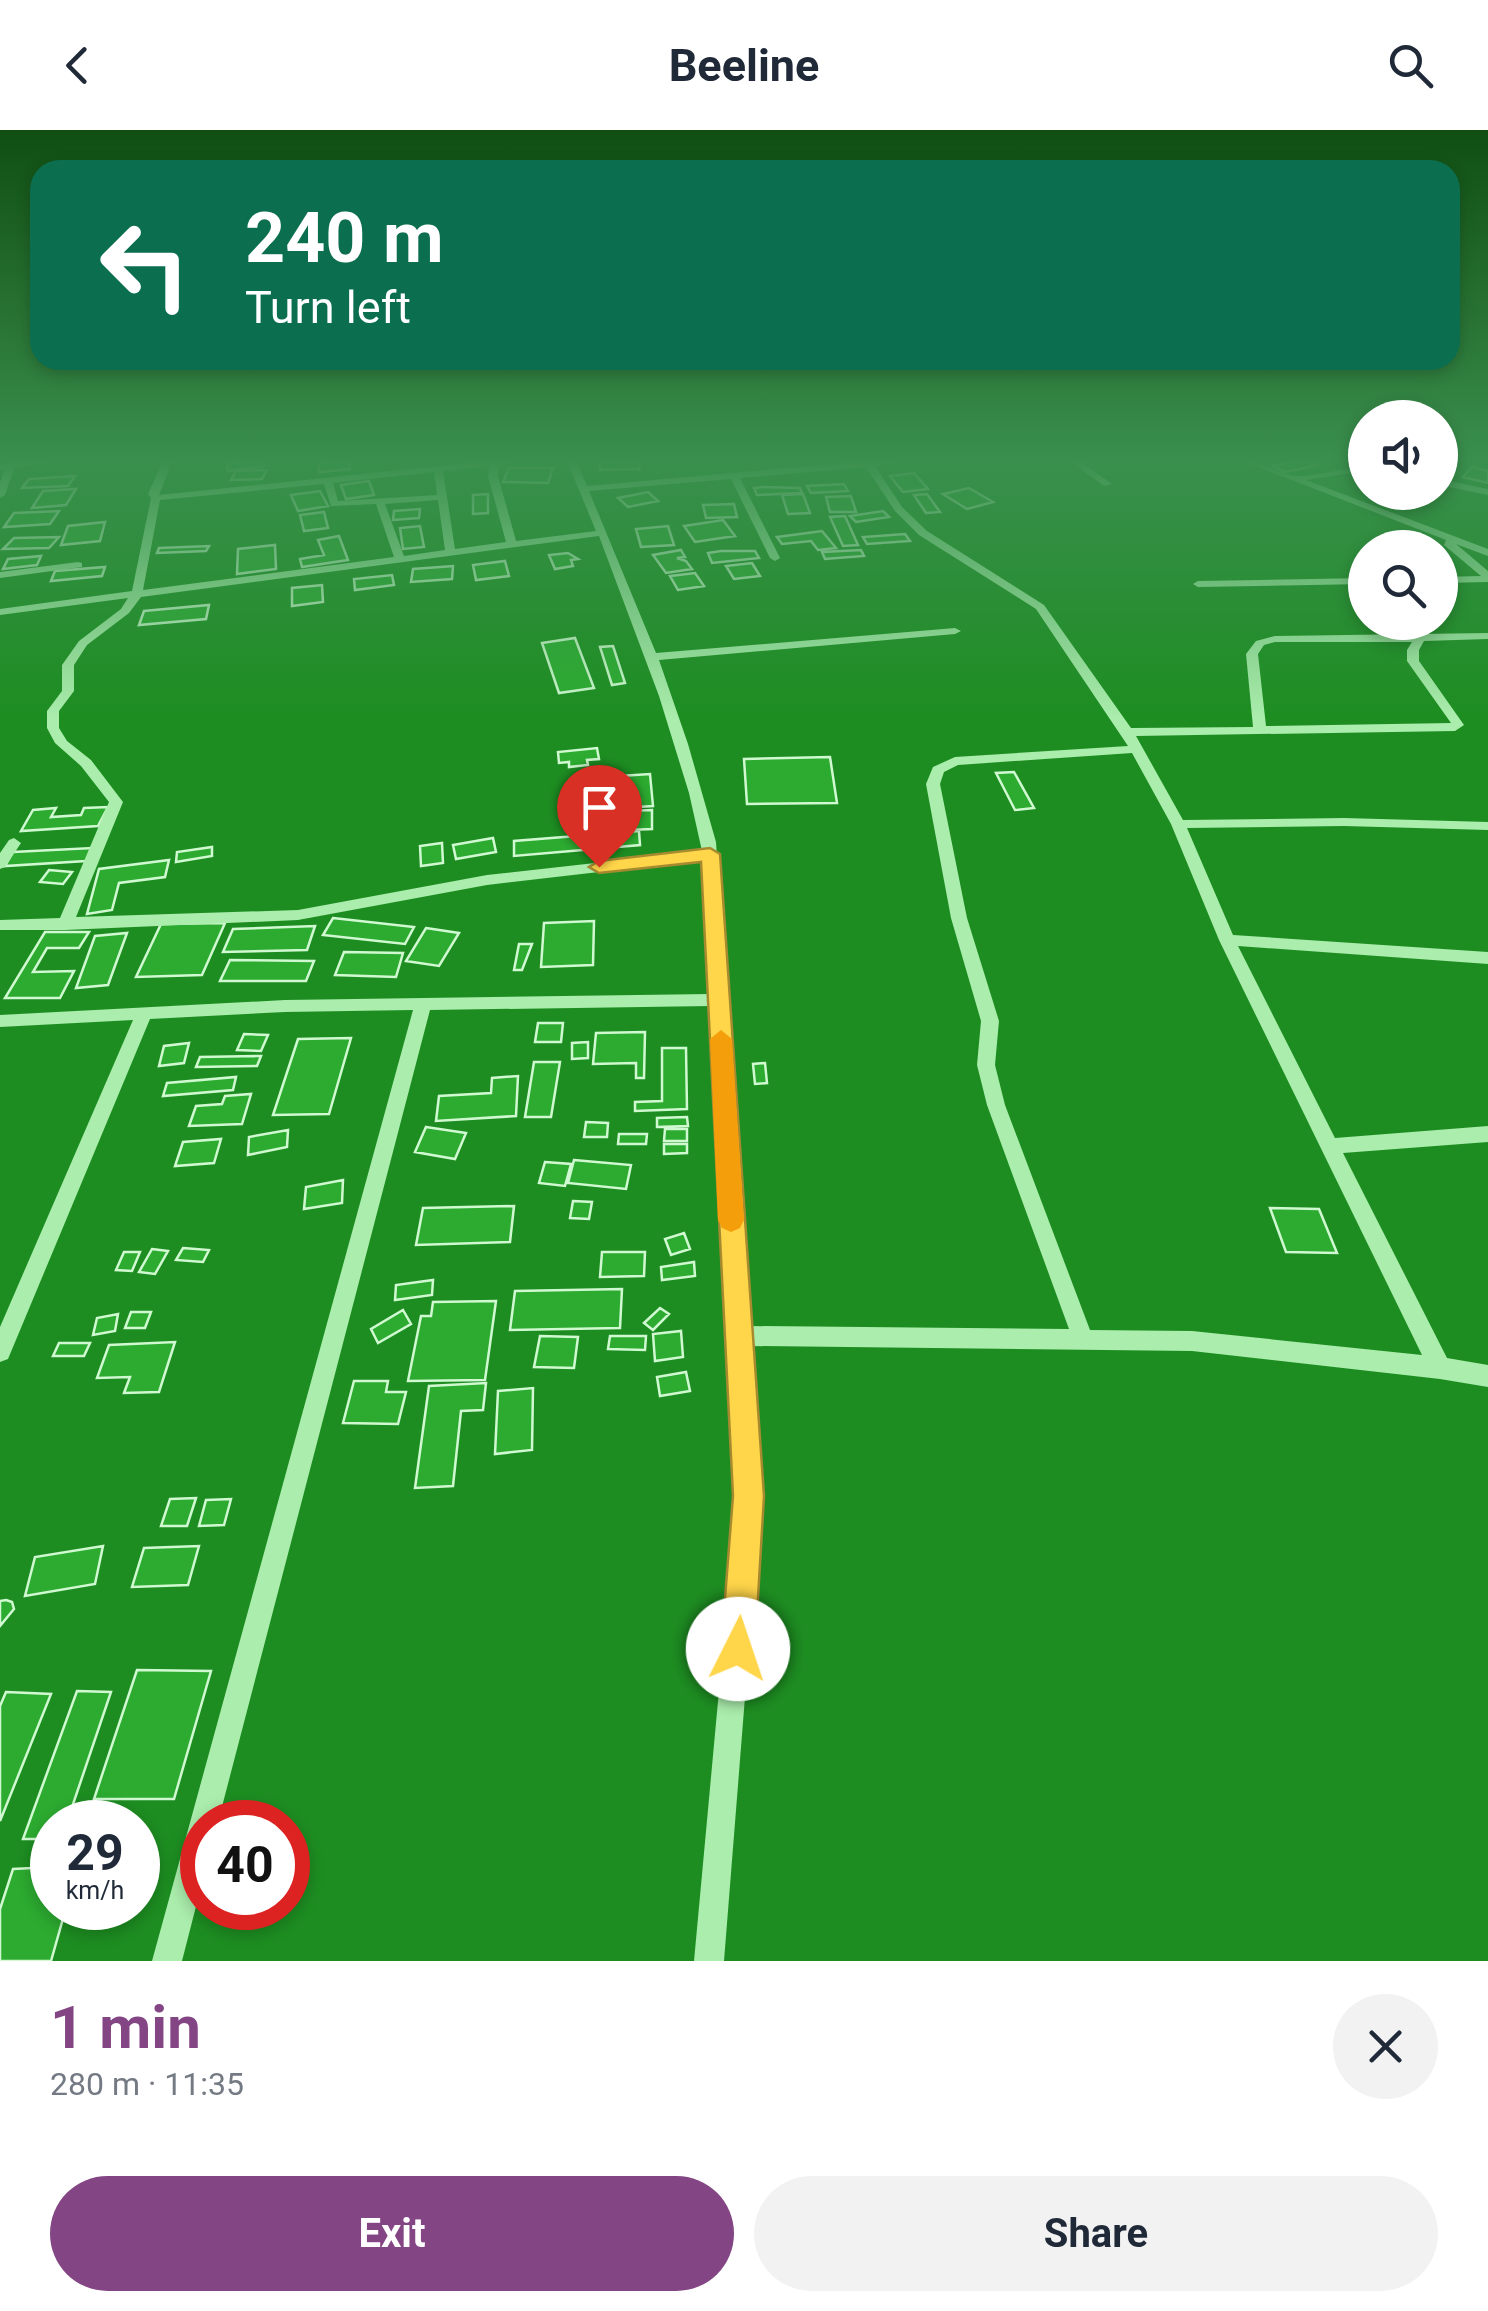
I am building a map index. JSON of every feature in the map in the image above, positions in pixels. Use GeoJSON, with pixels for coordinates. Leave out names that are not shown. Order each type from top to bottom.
{"type":"FeatureCollection","features":[{"type":"Feature","properties":{"kind":"street"},"geometry":{"type":"LineString","coordinates":[[65,925],[116,802],[86,763],[62,743],[52,728],[54,711],[68,691],[68,665],[83,643],[125,611],[137,594],[146,546]]}},
{"type":"Feature","properties":{"kind":"street"},"geometry":{"type":"LineString","coordinates":[[395,546],[400,560]]}},
{"type":"Feature","properties":{"kind":"street"},"geometry":{"type":"LineString","coordinates":[[449,546],[450,553]]}},
{"type":"Feature","properties":{"kind":"street"},"geometry":{"type":"LineString","coordinates":[[0,612],[501,546]]}},
{"type":"Feature","properties":{"kind":"street"},"geometry":{"type":"LineString","coordinates":[[608,546],[621,573],[689,762],[710,854],[749,1496],[709,1961]]}},
{"type":"Feature","properties":{"kind":"street"},"geometry":{"type":"LineString","coordinates":[[770,546],[776,558]]}},
{"type":"Feature","properties":{"kind":"street"},"geometry":{"type":"LineString","coordinates":[[944,546],[1040,607],[1128,732],[1178,824],[1227,940],[1440,1368]]}},
{"type":"Feature","properties":{"kind":"street"},"geometry":{"type":"LineString","coordinates":[[1458,552],[1488,578]]}},
{"type":"Feature","properties":{"kind":"street"},"geometry":{"type":"LineString","coordinates":[[0,575],[78,565]]}},
{"type":"Feature","properties":{"kind":"street"},"geometry":{"type":"LineString","coordinates":[[1458,579],[1488,578]]}},
{"type":"Feature","properties":{"kind":"street"},"geometry":{"type":"LineString","coordinates":[[1198,584],[1348,581]]}},
{"type":"Feature","properties":{"kind":"street"},"geometry":{"type":"LineString","coordinates":[[652,657],[955,631]]}},
{"type":"Feature","properties":{"kind":"street"},"geometry":{"type":"LineString","coordinates":[[1458,637],[1488,636]]}},
{"type":"Feature","properties":{"kind":"street"},"geometry":{"type":"LineString","coordinates":[[1260,729],[1252,654],[1260,644],[1276,638],[1348,638]]}},
{"type":"Feature","properties":{"kind":"street"},"geometry":{"type":"LineString","coordinates":[[1128,732],[1450,728],[1458,724],[1413,660],[1419,640]]}},
{"type":"Feature","properties":{"kind":"street"},"geometry":{"type":"LineString","coordinates":[[1083,1339],[996,1105],[986,1065],[990,1021],[958,918],[933,784],[938,770],[956,761],[1137,749]]}},
{"type":"Feature","properties":{"kind":"street"},"geometry":{"type":"LineString","coordinates":[[1178,824],[1488,826]]}},
{"type":"Feature","properties":{"kind":"street"},"geometry":{"type":"LineString","coordinates":[[0,864],[14,844]]}},
{"type":"Feature","properties":{"kind":"street"},"geometry":{"type":"LineString","coordinates":[[0,924],[298,915],[487,880],[710,854]]}},
{"type":"Feature","properties":{"kind":"street"},"geometry":{"type":"LineString","coordinates":[[1227,940],[1488,958]]}},
{"type":"Feature","properties":{"kind":"street"},"geometry":{"type":"LineString","coordinates":[[0,1021],[145,1012],[717,1000]]}},
{"type":"Feature","properties":{"kind":"street"},"geometry":{"type":"LineString","coordinates":[[210,1800],[423,1005]]}},
{"type":"Feature","properties":{"kind":"street"},"geometry":{"type":"LineString","coordinates":[[0,1352],[145,1012]]}},
{"type":"Feature","properties":{"kind":"street"},"geometry":{"type":"LineString","coordinates":[[1329,1146],[1488,1134]]}},
{"type":"Feature","properties":{"kind":"street"},"geometry":{"type":"LineString","coordinates":[[737,1336],[1192,1341],[1488,1376]]}},
{"type":"Feature","properties":{"kind":"street"},"geometry":{"type":"LineString","coordinates":[[167,1961],[180,1912]]}},
{"type":"Feature","properties":{"kind":"building"},"geometry":{"type":"Polygon","coordinates":[[[6,546],[50,546],[49,548],[3,549],[6,546]]]}},
{"type":"Feature","properties":{"kind":"building"},"geometry":{"type":"Polygon","coordinates":[[[209,546],[206,551],[157,553],[159,548],[209,546]]]}},
{"type":"Feature","properties":{"kind":"building"},"geometry":{"type":"Polygon","coordinates":[[[275,546],[276,569],[237,574],[238,549],[275,546]]]}},
{"type":"Feature","properties":{"kind":"building"},"geometry":{"type":"Polygon","coordinates":[[[321,546],[343,546],[348,560],[302,567],[300,559],[324,555],[321,546]]]}},
{"type":"Feature","properties":{"kind":"building"},"geometry":{"type":"Polygon","coordinates":[[[681,550],[685,557],[677,558],[692,569],[666,573],[653,555],[681,550]]]}},
{"type":"Feature","properties":{"kind":"building"},"geometry":{"type":"Polygon","coordinates":[[[861,550],[864,556],[825,559],[822,552],[861,550]]]}},
{"type":"Feature","properties":{"kind":"building"},"geometry":{"type":"Polygon","coordinates":[[[755,551],[759,558],[712,563],[708,553],[755,551]]]}},
{"type":"Feature","properties":{"kind":"building"},"geometry":{"type":"Polygon","coordinates":[[[568,553],[578,559],[571,560],[573,566],[555,569],[549,555],[568,553]]]}},
{"type":"Feature","properties":{"kind":"building"},"geometry":{"type":"Polygon","coordinates":[[[41,556],[37,565],[3,569],[8,559],[41,556]]]}},
{"type":"Feature","properties":{"kind":"building"},"geometry":{"type":"Polygon","coordinates":[[[505,561],[509,576],[476,580],[473,565],[505,561]]]}},
{"type":"Feature","properties":{"kind":"building"},"geometry":{"type":"Polygon","coordinates":[[[752,563],[760,576],[734,579],[726,566],[752,563]]]}},
{"type":"Feature","properties":{"kind":"building"},"geometry":{"type":"Polygon","coordinates":[[[453,566],[452,579],[411,582],[413,569],[453,566]]]}},
{"type":"Feature","properties":{"kind":"building"},"geometry":{"type":"Polygon","coordinates":[[[105,567],[102,576],[51,581],[55,571],[105,567]]]}},
{"type":"Feature","properties":{"kind":"building"},"geometry":{"type":"Polygon","coordinates":[[[695,573],[704,586],[678,590],[670,576],[695,573]]]}},
{"type":"Feature","properties":{"kind":"building"},"geometry":{"type":"Polygon","coordinates":[[[392,575],[394,585],[355,590],[354,579],[392,575]]]}},
{"type":"Feature","properties":{"kind":"building"},"geometry":{"type":"Polygon","coordinates":[[[322,585],[323,602],[292,606],[292,588],[322,585]]]}},
{"type":"Feature","properties":{"kind":"building"},"geometry":{"type":"Polygon","coordinates":[[[209,605],[206,619],[139,625],[144,611],[209,605]]]}},
{"type":"Feature","properties":{"kind":"building"},"geometry":{"type":"Polygon","coordinates":[[[575,638],[594,688],[559,693],[542,643],[575,638]]]}},
{"type":"Feature","properties":{"kind":"building"},"geometry":{"type":"Polygon","coordinates":[[[613,646],[625,683],[612,685],[600,647],[613,646]]]}},
{"type":"Feature","properties":{"kind":"building"},"geometry":{"type":"Polygon","coordinates":[[[597,748],[599,759],[587,760],[588,765],[569,767],[569,762],[559,763],[558,752],[597,748]]]}},
{"type":"Feature","properties":{"kind":"building"},"geometry":{"type":"Polygon","coordinates":[[[830,757],[837,803],[747,804],[744,759],[830,757]]]}},
{"type":"Feature","properties":{"kind":"building"},"geometry":{"type":"Polygon","coordinates":[[[1014,772],[1034,808],[1015,810],[996,773],[1014,772]]]}},
{"type":"Feature","properties":{"kind":"building"},"geometry":{"type":"Polygon","coordinates":[[[650,774],[653,806],[621,808],[620,776],[650,774]]]}},
{"type":"Feature","properties":{"kind":"building"},"geometry":{"type":"Polygon","coordinates":[[[108,807],[98,826],[21,831],[33,810],[56,808],[51,817],[81,815],[84,808],[108,807]]]}},
{"type":"Feature","properties":{"kind":"building"},"geometry":{"type":"Polygon","coordinates":[[[652,810],[652,829],[628,830],[629,811],[652,810]]]}},
{"type":"Feature","properties":{"kind":"building"},"geometry":{"type":"Polygon","coordinates":[[[639,831],[640,845],[514,856],[514,841],[639,831]]]}},
{"type":"Feature","properties":{"kind":"building"},"geometry":{"type":"Polygon","coordinates":[[[493,838],[496,852],[456,859],[453,845],[493,838]]]}},
{"type":"Feature","properties":{"kind":"building"},"geometry":{"type":"Polygon","coordinates":[[[442,843],[443,863],[421,866],[420,846],[442,843]]]}},
{"type":"Feature","properties":{"kind":"building"},"geometry":{"type":"Polygon","coordinates":[[[212,847],[212,856],[176,862],[177,852],[212,847]]]}},
{"type":"Feature","properties":{"kind":"building"},"geometry":{"type":"Polygon","coordinates":[[[92,848],[86,861],[5,866],[13,852],[92,848]]]}},
{"type":"Feature","properties":{"kind":"building"},"geometry":{"type":"Polygon","coordinates":[[[169,860],[165,877],[119,883],[112,910],[87,914],[99,869],[169,860]]]}},
{"type":"Feature","properties":{"kind":"building"},"geometry":{"type":"Polygon","coordinates":[[[49,870],[72,872],[63,884],[40,882],[49,870]]]}},
{"type":"Feature","properties":{"kind":"building"},"geometry":{"type":"Polygon","coordinates":[[[333,918],[414,927],[405,944],[323,935],[333,918]]]}},
{"type":"Feature","properties":{"kind":"building"},"geometry":{"type":"Polygon","coordinates":[[[594,921],[593,965],[541,967],[544,923],[594,921]]]}},
{"type":"Feature","properties":{"kind":"building"},"geometry":{"type":"Polygon","coordinates":[[[225,923],[202,975],[136,977],[161,924],[225,923]]]}},
{"type":"Feature","properties":{"kind":"building"},"geometry":{"type":"Polygon","coordinates":[[[315,926],[307,950],[223,952],[233,929],[315,926]]]}},
{"type":"Feature","properties":{"kind":"building"},"geometry":{"type":"Polygon","coordinates":[[[426,928],[459,933],[439,966],[406,961],[426,928]]]}},
{"type":"Feature","properties":{"kind":"building"},"geometry":{"type":"Polygon","coordinates":[[[45,932],[89,932],[79,948],[47,948],[33,972],[74,971],[60,998],[5,998],[45,932]]]}},
{"type":"Feature","properties":{"kind":"building"},"geometry":{"type":"Polygon","coordinates":[[[127,933],[108,985],[76,988],[95,936],[127,933]]]}},
{"type":"Feature","properties":{"kind":"building"},"geometry":{"type":"Polygon","coordinates":[[[519,944],[532,944],[522,970],[514,970],[519,944]]]}},
{"type":"Feature","properties":{"kind":"building"},"geometry":{"type":"Polygon","coordinates":[[[344,952],[403,953],[396,977],[335,975],[344,952]]]}},
{"type":"Feature","properties":{"kind":"building"},"geometry":{"type":"Polygon","coordinates":[[[230,960],[314,961],[306,981],[220,981],[230,960]]]}},
{"type":"Feature","properties":{"kind":"building"},"geometry":{"type":"Polygon","coordinates":[[[538,1023],[563,1023],[561,1042],[535,1042],[538,1023]]]}},
{"type":"Feature","properties":{"kind":"building"},"geometry":{"type":"Polygon","coordinates":[[[645,1032],[644,1078],[636,1078],[636,1063],[593,1064],[596,1033],[645,1032]]]}},
{"type":"Feature","properties":{"kind":"building"},"geometry":{"type":"Polygon","coordinates":[[[244,1034],[268,1035],[261,1051],[237,1050],[244,1034]]]}},
{"type":"Feature","properties":{"kind":"building"},"geometry":{"type":"Polygon","coordinates":[[[351,1038],[329,1114],[273,1115],[298,1039],[351,1038]]]}},
{"type":"Feature","properties":{"kind":"building"},"geometry":{"type":"Polygon","coordinates":[[[588,1042],[588,1058],[572,1059],[572,1043],[588,1042]]]}},
{"type":"Feature","properties":{"kind":"building"},"geometry":{"type":"Polygon","coordinates":[[[189,1043],[184,1063],[159,1066],[164,1046],[189,1043]]]}},
{"type":"Feature","properties":{"kind":"building"},"geometry":{"type":"Polygon","coordinates":[[[662,1048],[686,1048],[687,1109],[635,1111],[635,1102],[662,1101],[662,1048]]]}},
{"type":"Feature","properties":{"kind":"building"},"geometry":{"type":"Polygon","coordinates":[[[261,1056],[257,1066],[196,1067],[200,1057],[261,1056]]]}},
{"type":"Feature","properties":{"kind":"building"},"geometry":{"type":"Polygon","coordinates":[[[534,1062],[560,1062],[551,1117],[525,1117],[534,1062]]]}},
{"type":"Feature","properties":{"kind":"building"},"geometry":{"type":"Polygon","coordinates":[[[765,1063],[767,1083],[755,1084],[753,1064],[765,1063]]]}},
{"type":"Feature","properties":{"kind":"building"},"geometry":{"type":"Polygon","coordinates":[[[518,1076],[516,1116],[436,1121],[439,1096],[491,1093],[492,1078],[518,1076]]]}},
{"type":"Feature","properties":{"kind":"building"},"geometry":{"type":"Polygon","coordinates":[[[236,1077],[233,1090],[163,1096],[167,1083],[236,1077]]]}},
{"type":"Feature","properties":{"kind":"building"},"geometry":{"type":"Polygon","coordinates":[[[251,1094],[242,1124],[189,1126],[196,1106],[222,1104],[225,1096],[251,1094]]]}},
{"type":"Feature","properties":{"kind":"building"},"geometry":{"type":"Polygon","coordinates":[[[687,1117],[688,1126],[657,1127],[657,1118],[687,1117]]]}},
{"type":"Feature","properties":{"kind":"building"},"geometry":{"type":"Polygon","coordinates":[[[586,1122],[608,1123],[607,1137],[584,1137],[586,1122]]]}},
{"type":"Feature","properties":{"kind":"building"},"geometry":{"type":"Polygon","coordinates":[[[426,1127],[466,1133],[455,1159],[415,1152],[426,1127]]]}},
{"type":"Feature","properties":{"kind":"building"},"geometry":{"type":"Polygon","coordinates":[[[665,1129],[687,1129],[687,1141],[664,1141],[665,1129]]]}},
{"type":"Feature","properties":{"kind":"building"},"geometry":{"type":"Polygon","coordinates":[[[288,1130],[287,1147],[248,1155],[249,1137],[288,1130]]]}},
{"type":"Feature","properties":{"kind":"building"},"geometry":{"type":"Polygon","coordinates":[[[619,1134],[647,1134],[646,1144],[618,1144],[619,1134]]]}},
{"type":"Feature","properties":{"kind":"building"},"geometry":{"type":"Polygon","coordinates":[[[221,1139],[214,1163],[175,1166],[183,1142],[221,1139]]]}},
{"type":"Feature","properties":{"kind":"building"},"geometry":{"type":"Polygon","coordinates":[[[664,1144],[687,1144],[687,1153],[664,1154],[664,1144]]]}},
{"type":"Feature","properties":{"kind":"building"},"geometry":{"type":"Polygon","coordinates":[[[574,1160],[631,1165],[626,1189],[568,1183],[574,1160]]]}},
{"type":"Feature","properties":{"kind":"building"},"geometry":{"type":"Polygon","coordinates":[[[545,1162],[571,1164],[565,1186],[539,1183],[545,1162]]]}},
{"type":"Feature","properties":{"kind":"building"},"geometry":{"type":"Polygon","coordinates":[[[343,1180],[342,1203],[304,1209],[306,1187],[343,1180]]]}},
{"type":"Feature","properties":{"kind":"building"},"geometry":{"type":"Polygon","coordinates":[[[573,1201],[592,1202],[589,1219],[570,1218],[573,1201]]]}},
{"type":"Feature","properties":{"kind":"building"},"geometry":{"type":"Polygon","coordinates":[[[514,1206],[510,1242],[416,1245],[423,1208],[514,1206]]]}},
{"type":"Feature","properties":{"kind":"building"},"geometry":{"type":"Polygon","coordinates":[[[1270,1208],[1319,1209],[1337,1253],[1286,1252],[1270,1208]]]}},
{"type":"Feature","properties":{"kind":"building"},"geometry":{"type":"Polygon","coordinates":[[[684,1233],[690,1249],[671,1255],[665,1239],[684,1233]]]}},
{"type":"Feature","properties":{"kind":"building"},"geometry":{"type":"Polygon","coordinates":[[[183,1248],[209,1250],[203,1262],[176,1260],[183,1248]]]}},
{"type":"Feature","properties":{"kind":"building"},"geometry":{"type":"Polygon","coordinates":[[[152,1249],[168,1251],[155,1274],[139,1272],[152,1249]]]}},
{"type":"Feature","properties":{"kind":"building"},"geometry":{"type":"Polygon","coordinates":[[[124,1252],[140,1252],[132,1271],[116,1270],[124,1252]]]}},
{"type":"Feature","properties":{"kind":"building"},"geometry":{"type":"Polygon","coordinates":[[[602,1252],[645,1252],[644,1276],[600,1277],[602,1252]]]}},
{"type":"Feature","properties":{"kind":"building"},"geometry":{"type":"Polygon","coordinates":[[[694,1262],[695,1276],[662,1280],[661,1267],[694,1262]]]}},
{"type":"Feature","properties":{"kind":"building"},"geometry":{"type":"Polygon","coordinates":[[[433,1280],[432,1295],[395,1300],[396,1285],[433,1280]]]}},
{"type":"Feature","properties":{"kind":"building"},"geometry":{"type":"Polygon","coordinates":[[[622,1289],[620,1328],[510,1330],[515,1291],[622,1289]]]}},
{"type":"Feature","properties":{"kind":"building"},"geometry":{"type":"Polygon","coordinates":[[[496,1301],[485,1380],[408,1381],[421,1316],[431,1316],[433,1302],[496,1301]]]}},
{"type":"Feature","properties":{"kind":"building"},"geometry":{"type":"Polygon","coordinates":[[[660,1308],[669,1314],[653,1330],[644,1323],[660,1308]]]}},
{"type":"Feature","properties":{"kind":"building"},"geometry":{"type":"Polygon","coordinates":[[[403,1310],[411,1324],[378,1343],[371,1329],[403,1310]]]}},
{"type":"Feature","properties":{"kind":"building"},"geometry":{"type":"Polygon","coordinates":[[[131,1312],[151,1312],[145,1328],[125,1328],[131,1312]]]}},
{"type":"Feature","properties":{"kind":"building"},"geometry":{"type":"Polygon","coordinates":[[[118,1314],[115,1331],[93,1335],[97,1318],[118,1314]]]}},
{"type":"Feature","properties":{"kind":"building"},"geometry":{"type":"Polygon","coordinates":[[[681,1331],[683,1357],[655,1361],[653,1334],[681,1331]]]}},
{"type":"Feature","properties":{"kind":"building"},"geometry":{"type":"Polygon","coordinates":[[[540,1336],[578,1337],[574,1368],[534,1367],[540,1336]]]}},
{"type":"Feature","properties":{"kind":"building"},"geometry":{"type":"Polygon","coordinates":[[[610,1336],[646,1336],[645,1350],[608,1349],[610,1336]]]}},
{"type":"Feature","properties":{"kind":"building"},"geometry":{"type":"Polygon","coordinates":[[[175,1342],[159,1392],[124,1393],[130,1377],[97,1378],[109,1345],[175,1342]]]}},
{"type":"Feature","properties":{"kind":"building"},"geometry":{"type":"Polygon","coordinates":[[[59,1343],[90,1343],[84,1356],[53,1356],[59,1343]]]}},
{"type":"Feature","properties":{"kind":"building"},"geometry":{"type":"Polygon","coordinates":[[[686,1372],[690,1391],[660,1396],[657,1377],[686,1372]]]}},
{"type":"Feature","properties":{"kind":"building"},"geometry":{"type":"Polygon","coordinates":[[[354,1381],[388,1381],[386,1392],[406,1392],[398,1424],[343,1423],[354,1381]]]}},
{"type":"Feature","properties":{"kind":"building"},"geometry":{"type":"Polygon","coordinates":[[[486,1383],[483,1410],[461,1411],[453,1486],[415,1488],[429,1386],[486,1383]]]}},
{"type":"Feature","properties":{"kind":"building"},"geometry":{"type":"Polygon","coordinates":[[[533,1388],[532,1450],[495,1454],[498,1391],[533,1388]]]}},
{"type":"Feature","properties":{"kind":"building"},"geometry":{"type":"Polygon","coordinates":[[[196,1498],[187,1526],[161,1526],[170,1499],[196,1498]]]}},
{"type":"Feature","properties":{"kind":"building"},"geometry":{"type":"Polygon","coordinates":[[[231,1499],[224,1525],[199,1526],[206,1500],[231,1499]]]}},
{"type":"Feature","properties":{"kind":"building"},"geometry":{"type":"Polygon","coordinates":[[[103,1546],[95,1584],[25,1596],[35,1557],[103,1546]]]}},
{"type":"Feature","properties":{"kind":"building"},"geometry":{"type":"Polygon","coordinates":[[[199,1546],[188,1585],[132,1587],[144,1548],[199,1546]]]}},
{"type":"Feature","properties":{"kind":"building"},"geometry":{"type":"Polygon","coordinates":[[[0,1601],[12,1602],[14,1609],[0,1626],[0,1601]]]}},
{"type":"Feature","properties":{"kind":"building"},"geometry":{"type":"Polygon","coordinates":[[[137,1670],[211,1671],[174,1799],[94,1799],[137,1670]]]}},
{"type":"Feature","properties":{"kind":"building"},"geometry":{"type":"Polygon","coordinates":[[[77,1691],[111,1692],[74,1800],[37,1800],[77,1691]]]}},
{"type":"Feature","properties":{"kind":"building"},"geometry":{"type":"Polygon","coordinates":[[[6,1692],[51,1694],[0,1821],[0,1706],[6,1692]]]}},
{"type":"Feature","properties":{"kind":"building"},"geometry":{"type":"Polygon","coordinates":[[[30,1820],[30,1839],[23,1839],[30,1820]]]}},
{"type":"Feature","properties":{"kind":"building"},"geometry":{"type":"Polygon","coordinates":[[[30,1868],[30,1930],[60,1930],[51,1961],[0,1961],[0,1909],[13,1869],[30,1868]]]}},
{"type":"Feature","properties":{"kind":"slow traffic"},"geometry":{"type":"LineString","coordinates":[[721,1039],[731,1220]]}},
{"type":"Feature","properties":{"kind":"route"},"geometry":{"type":"LineString","coordinates":[[599,867],[710,854],[749,1496],[738,1649]]}}]}
